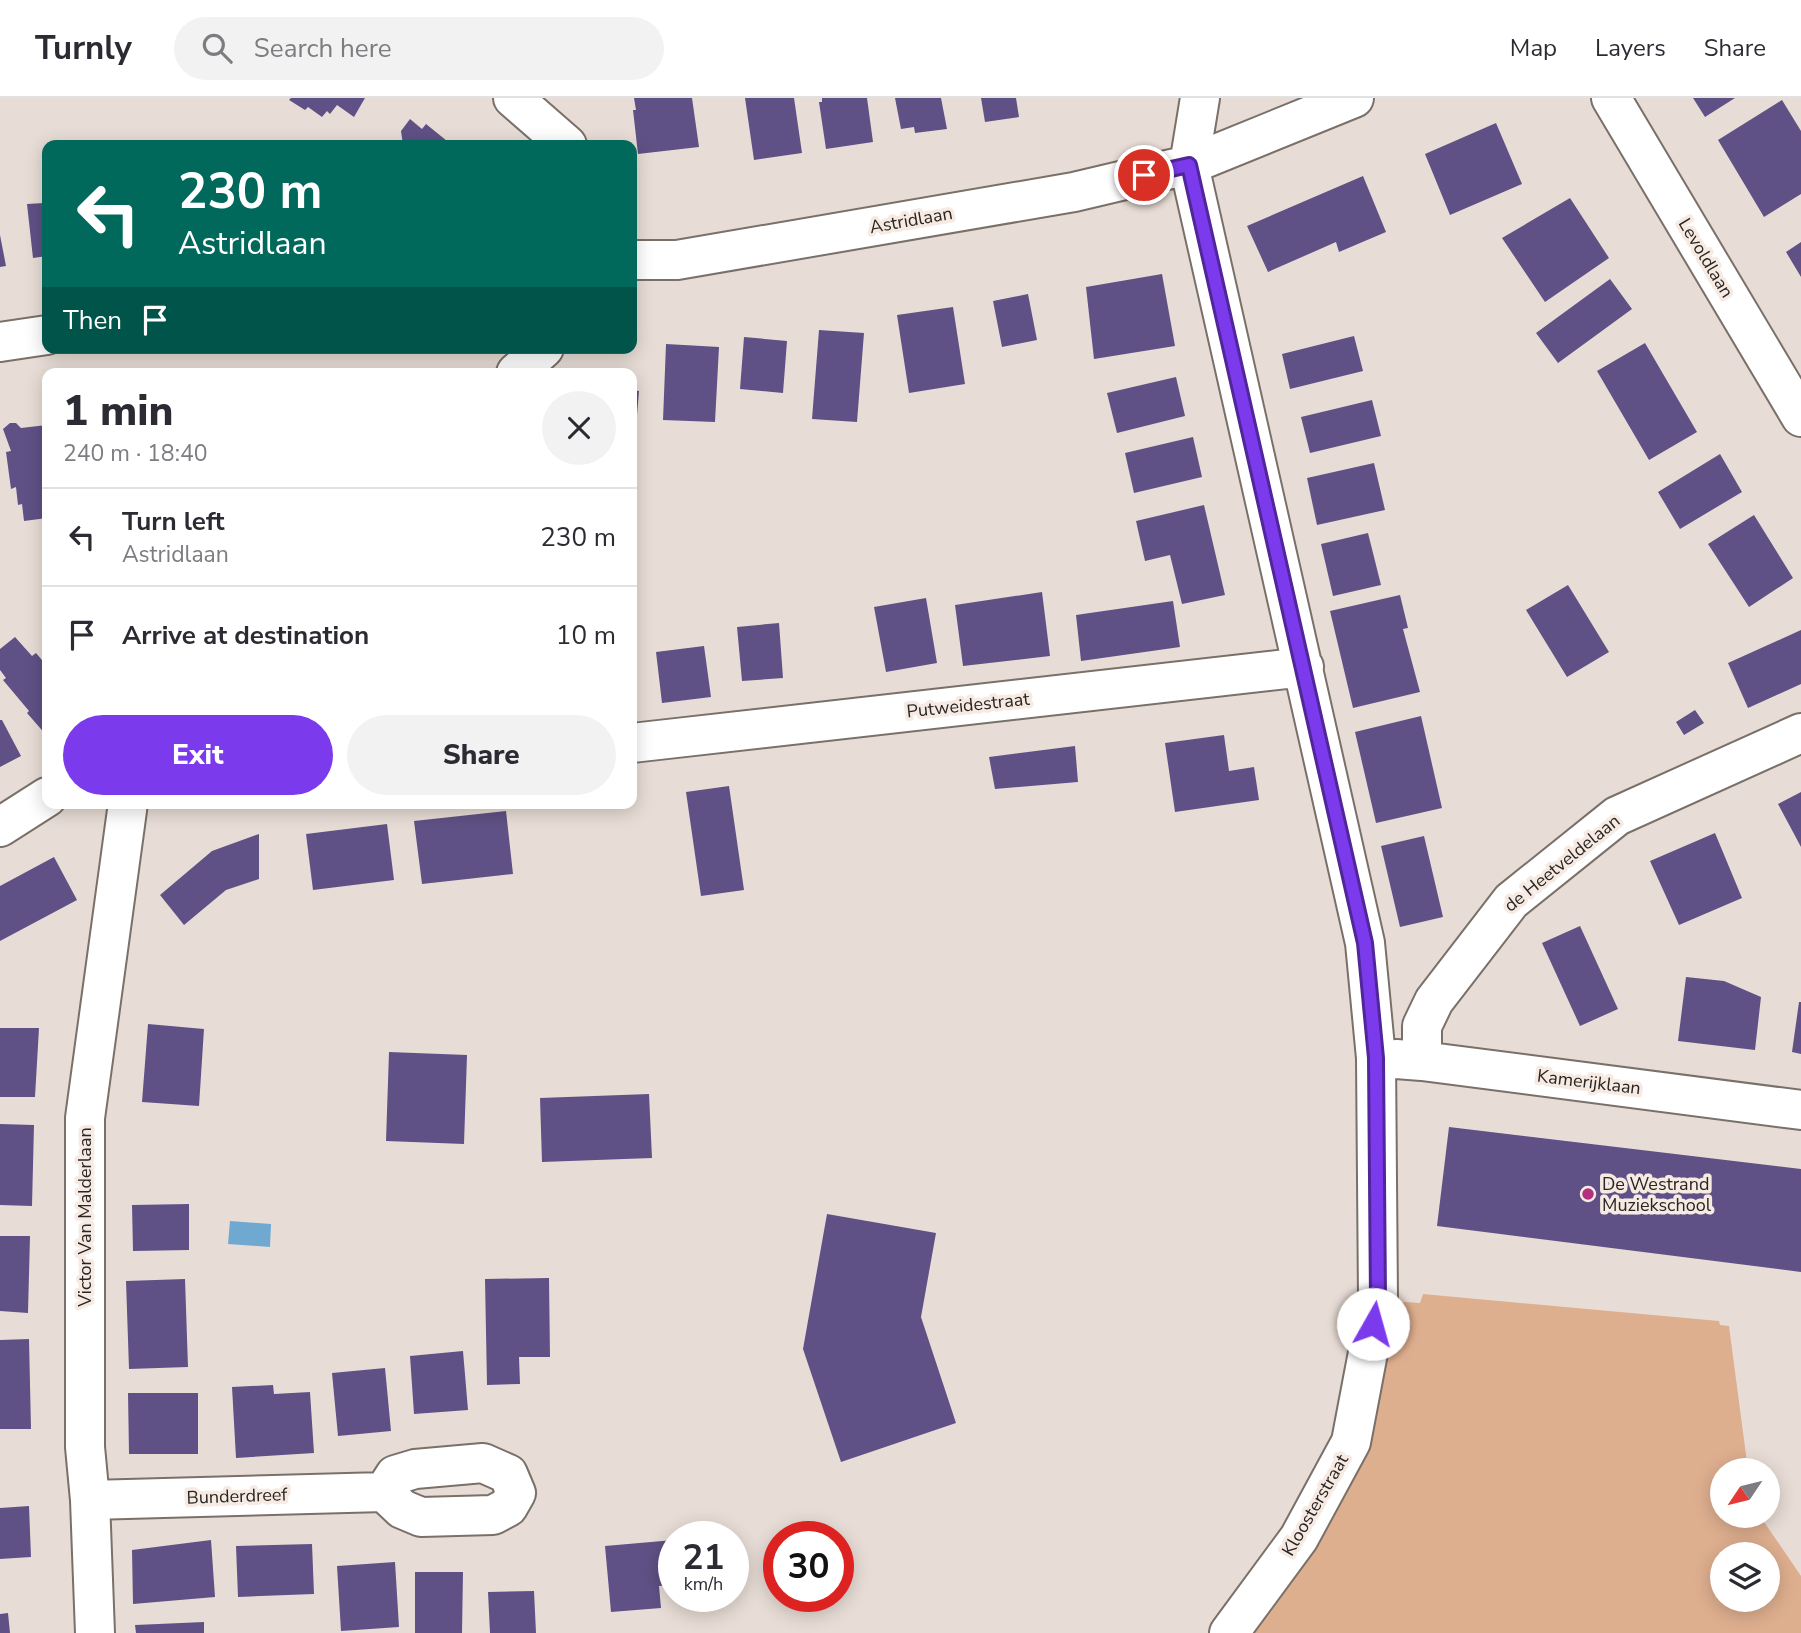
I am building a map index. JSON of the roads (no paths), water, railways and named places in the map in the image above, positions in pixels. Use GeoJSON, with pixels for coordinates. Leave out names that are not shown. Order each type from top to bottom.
{"type":"FeatureCollection","features":[{"type":"Feature","properties":{"kind":"street"},"geometry":{"type":"LineString","coordinates":[[1189,165],[1200,98]]}},
{"type":"Feature","properties":{"kind":"street","name":"Astridlaan"},"geometry":{"type":"LineString","coordinates":[[637,260],[677,260],[1074,192],[1189,165],[1354,98]]}},
{"type":"Feature","properties":{"kind":"street","name":"Levoldlaan"},"geometry":{"type":"LineString","coordinates":[[1611,98],[1801,417]]}},
{"type":"Feature","properties":{"kind":"street"},"geometry":{"type":"LineString","coordinates":[[517,101],[533,140]]}},
{"type":"Feature","properties":{"kind":"street"},"geometry":{"type":"LineString","coordinates":[[517,101],[561,140]]}},
{"type":"Feature","properties":{"kind":"street","name":"Kloosterstraat"},"geometry":{"type":"LineString","coordinates":[[1189,165],[1365,943],[1376,1058],[1378,1300],[1351,1442],[1299,1538],[1229,1633]]}},
{"type":"Feature","properties":{"kind":"street"},"geometry":{"type":"LineString","coordinates":[[637,283],[677,260]]}},
{"type":"Feature","properties":{"kind":"street"},"geometry":{"type":"LineString","coordinates":[[0,342],[42,336]]}},
{"type":"Feature","properties":{"kind":"street","name":"Putweidestraat"},"geometry":{"type":"LineString","coordinates":[[637,742],[1304,667]]}},
{"type":"Feature","properties":{"kind":"street","name":"de Heetveldelaan"},"geometry":{"type":"LineString","coordinates":[[1422,1060],[1422,1026],[1434,1001],[1511,901],[1617,816],[1801,733]]}},
{"type":"Feature","properties":{"kind":"street"},"geometry":{"type":"LineString","coordinates":[[0,827],[42,800]]}},
{"type":"Feature","properties":{"kind":"street","name":"Victor Van Malderlaan"},"geometry":{"type":"LineString","coordinates":[[95,1633],[90,1500],[85,1447],[85,1118],[127,809]]}},
{"type":"Feature","properties":{"kind":"street","name":"Kamerijklaan"},"geometry":{"type":"LineString","coordinates":[[1376,1058],[1422,1060],[1801,1110]]}},
{"type":"Feature","properties":{"kind":"street","name":"Bunderdreef"},"geometry":{"type":"LineString","coordinates":[[90,1500],[384,1492]]}},
{"type":"Feature","properties":{"kind":"water"},"geometry":{"type":"Polygon","coordinates":[[[230,1221],[271,1224],[270,1247],[228,1244],[230,1221]]]}},
{"type":"Feature","properties":{"kind":"place","name":"De Westrand Muziekschool"},"geometry":{"type":"Point","coordinates":[1588,1194]}}]}
